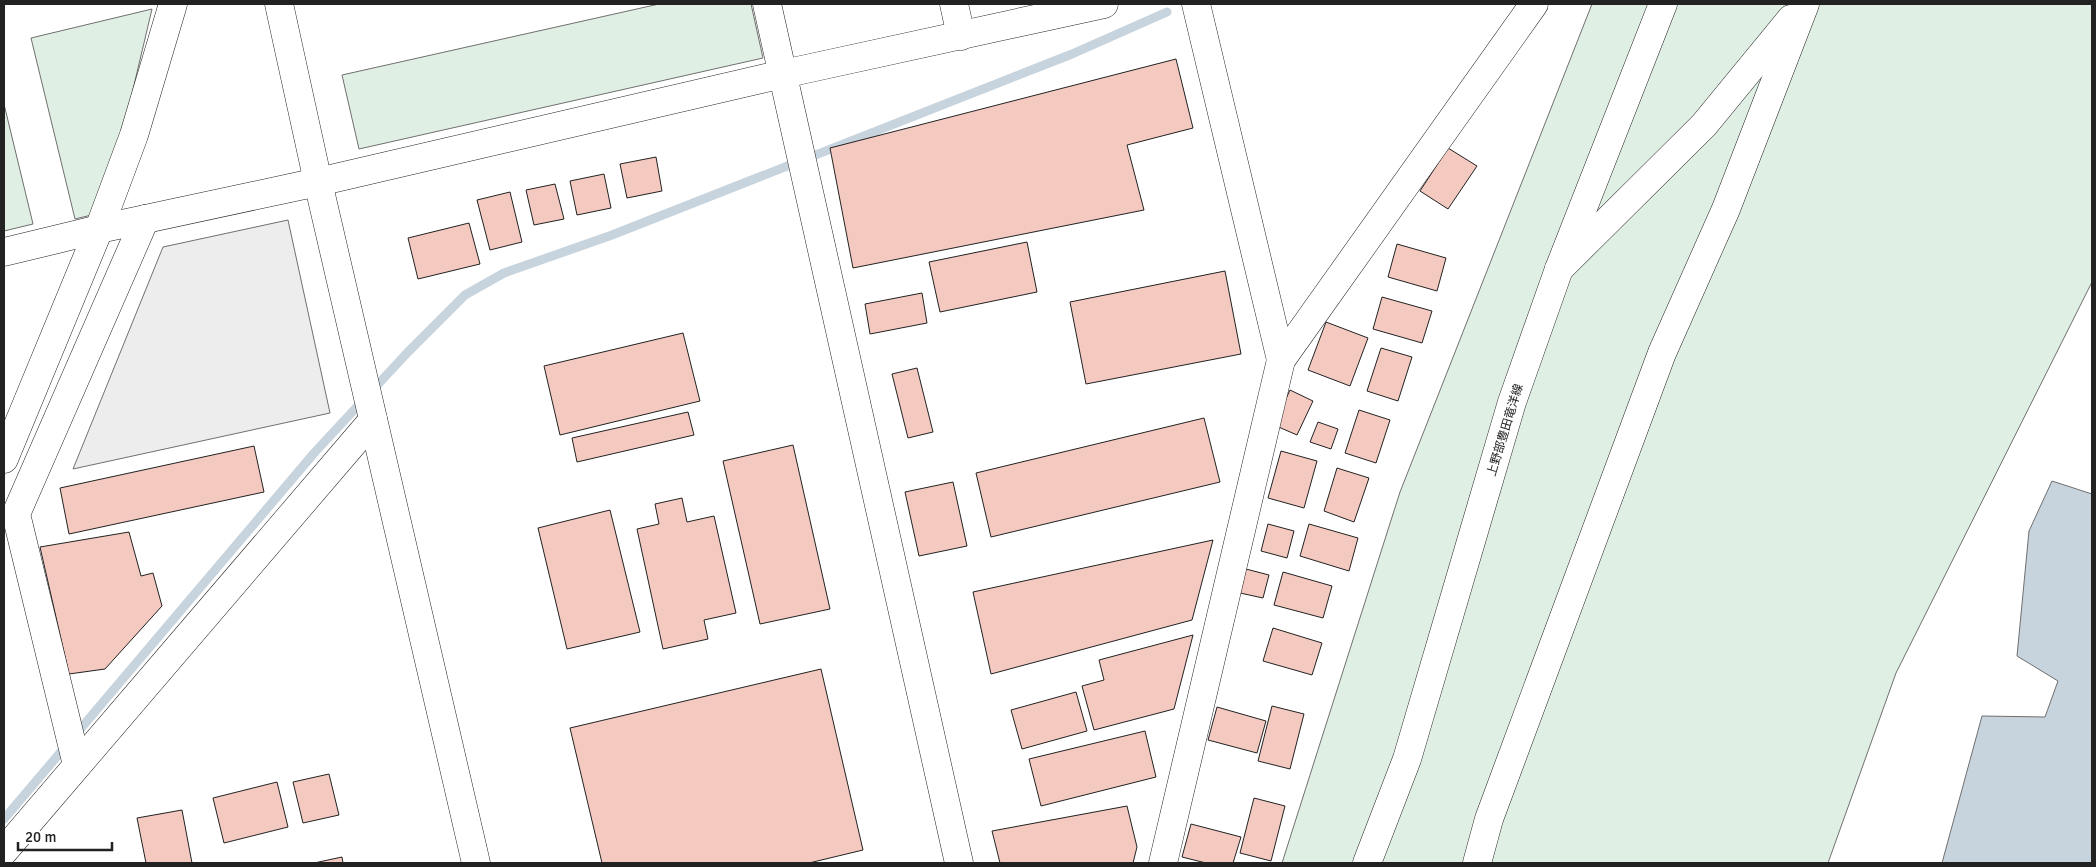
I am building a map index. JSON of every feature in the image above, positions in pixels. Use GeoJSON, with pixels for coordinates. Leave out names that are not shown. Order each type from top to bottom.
{"type":"FeatureCollection","features":[{"type":"Feature","properties":{"kind":"street"},"geometry":{"type":"LineString","coordinates":[[4,459],[99,228],[134,135],[173,4]]}},
{"type":"Feature","properties":{"kind":"street"},"geometry":{"type":"LineString","coordinates":[[279,4],[318,182],[476,863]]}},
{"type":"Feature","properties":{"kind":"street"},"geometry":{"type":"LineString","coordinates":[[767,4],[959,863]]}},
{"type":"Feature","properties":{"kind":"street"},"geometry":{"type":"LineString","coordinates":[[954,4],[961,36]]}},
{"type":"Feature","properties":{"kind":"street"},"geometry":{"type":"LineString","coordinates":[[4,252],[99,228],[318,182],[783,74],[1104,4]]}},
{"type":"Feature","properties":{"kind":"street"},"geometry":{"type":"LineString","coordinates":[[1196,4],[1281,360]]}},
{"type":"Feature","properties":{"kind":"street"},"geometry":{"type":"LineString","coordinates":[[1163,863],[1281,360],[1534,4]]}},
{"type":"Feature","properties":{"kind":"street","name":"上野部豊田竜洋線"},"geometry":{"type":"LineString","coordinates":[[1367,863],[1407,759],[1512,402],[1559,268],[1663,4]]}},
{"type":"Feature","properties":{"kind":"street"},"geometry":{"type":"LineString","coordinates":[[1559,268],[1704,125],[1804,4]]}},
{"type":"Feature","properties":{"kind":"street"},"geometry":{"type":"LineString","coordinates":[[1477,863],[1489,819],[1662,353],[1726,210],[1804,4]]}},
{"type":"Feature","properties":{"kind":"street"},"geometry":{"type":"LineString","coordinates":[[77,765],[16,514],[145,219]]}},
{"type":"Feature","properties":{"kind":"street"},"geometry":{"type":"LineString","coordinates":[[4,851],[373,420]]}},
{"type":"Feature","properties":{"kind":"green space"},"geometry":{"type":"Polygon","coordinates":[[[659,4],[751,4],[763,58],[359,149],[342,75],[659,4]]]}},
{"type":"Feature","properties":{"kind":"green space"},"geometry":{"type":"Polygon","coordinates":[[[1592,4],[2092,4],[2092,282],[1896,673],[1828,863],[1282,863],[1400,492],[1592,4]]]}},
{"type":"Feature","properties":{"kind":"green space"},"geometry":{"type":"Polygon","coordinates":[[[152,9],[104,212],[75,219],[31,38],[152,9]]]}},
{"type":"Feature","properties":{"kind":"green space"},"geometry":{"type":"Polygon","coordinates":[[[4,104],[33,224],[4,231],[4,104]]]}},
{"type":"Feature","properties":{"kind":"shaded area"},"geometry":{"type":"Polygon","coordinates":[[[288,220],[330,413],[73,469],[163,247],[288,220]]]}},
{"type":"Feature","properties":{"kind":"shaded area"},"geometry":{"type":"Polygon","coordinates":[[[2052,481],[2092,494],[2092,863],[1942,863],[1982,716],[2045,717],[2058,681],[2017,656],[2029,531],[2052,481]]]}},
{"type":"Feature","properties":{"kind":"building"},"geometry":{"type":"Polygon","coordinates":[[[1176,59],[1193,128],[1127,145],[1144,210],[853,268],[830,148],[1176,59]]]}},
{"type":"Feature","properties":{"kind":"building"},"geometry":{"type":"Polygon","coordinates":[[[1448,148],[1477,166],[1448,209],[1420,191],[1448,148]]]}},
{"type":"Feature","properties":{"kind":"building"},"geometry":{"type":"Polygon","coordinates":[[[656,157],[662,191],[627,198],[620,164],[656,157]]]}},
{"type":"Feature","properties":{"kind":"building"},"geometry":{"type":"Polygon","coordinates":[[[604,174],[611,208],[577,215],[570,181],[604,174]]]}},
{"type":"Feature","properties":{"kind":"building"},"geometry":{"type":"Polygon","coordinates":[[[555,184],[564,219],[534,225],[526,190],[555,184]]]}},
{"type":"Feature","properties":{"kind":"building"},"geometry":{"type":"Polygon","coordinates":[[[510,192],[522,242],[490,250],[477,200],[510,192]]]}},
{"type":"Feature","properties":{"kind":"building"},"geometry":{"type":"Polygon","coordinates":[[[469,223],[480,264],[418,279],[408,238],[469,223]]]}},
{"type":"Feature","properties":{"kind":"building"},"geometry":{"type":"Polygon","coordinates":[[[1027,242],[1037,292],[940,312],[929,262],[1027,242]]]}},
{"type":"Feature","properties":{"kind":"building"},"geometry":{"type":"Polygon","coordinates":[[[1397,244],[1446,258],[1437,291],[1388,277],[1397,244]]]}},
{"type":"Feature","properties":{"kind":"building"},"geometry":{"type":"Polygon","coordinates":[[[1225,271],[1241,354],[1086,384],[1070,302],[1225,271]]]}},
{"type":"Feature","properties":{"kind":"building"},"geometry":{"type":"Polygon","coordinates":[[[922,293],[927,323],[870,334],[865,304],[922,293]]]}},
{"type":"Feature","properties":{"kind":"building"},"geometry":{"type":"Polygon","coordinates":[[[1382,297],[1432,311],[1422,343],[1373,329],[1382,297]]]}},
{"type":"Feature","properties":{"kind":"building"},"geometry":{"type":"Polygon","coordinates":[[[1326,322],[1368,338],[1350,386],[1308,370],[1326,322]]]}},
{"type":"Feature","properties":{"kind":"building"},"geometry":{"type":"Polygon","coordinates":[[[683,333],[700,401],[560,435],[544,366],[683,333]]]}},
{"type":"Feature","properties":{"kind":"building"},"geometry":{"type":"Polygon","coordinates":[[[1381,348],[1412,357],[1398,401],[1367,391],[1381,348]]]}},
{"type":"Feature","properties":{"kind":"building"},"geometry":{"type":"Polygon","coordinates":[[[917,368],[933,432],[908,438],[892,374],[917,368]]]}},
{"type":"Feature","properties":{"kind":"building"},"geometry":{"type":"Polygon","coordinates":[[[1290,390],[1313,401],[1297,435],[1274,425],[1290,390]]]}},
{"type":"Feature","properties":{"kind":"building"},"geometry":{"type":"Polygon","coordinates":[[[1359,410],[1390,420],[1376,463],[1345,453],[1359,410]]]}},
{"type":"Feature","properties":{"kind":"building"},"geometry":{"type":"Polygon","coordinates":[[[688,412],[694,435],[577,462],[572,438],[688,412]]]}},
{"type":"Feature","properties":{"kind":"building"},"geometry":{"type":"Polygon","coordinates":[[[1204,418],[1220,482],[991,537],[976,473],[1204,418]]]}},
{"type":"Feature","properties":{"kind":"building"},"geometry":{"type":"Polygon","coordinates":[[[1318,422],[1338,429],[1331,449],[1310,442],[1318,422]]]}},
{"type":"Feature","properties":{"kind":"building"},"geometry":{"type":"Polygon","coordinates":[[[793,445],[830,609],[760,624],[723,461],[793,445]]]}},
{"type":"Feature","properties":{"kind":"building"},"geometry":{"type":"Polygon","coordinates":[[[254,446],[264,492],[69,534],[60,488],[254,446]]]}},
{"type":"Feature","properties":{"kind":"building"},"geometry":{"type":"Polygon","coordinates":[[[1281,451],[1317,461],[1304,508],[1268,498],[1281,451]]]}},
{"type":"Feature","properties":{"kind":"building"},"geometry":{"type":"Polygon","coordinates":[[[1337,468],[1369,478],[1354,522],[1324,511],[1337,468]]]}},
{"type":"Feature","properties":{"kind":"building"},"geometry":{"type":"Polygon","coordinates":[[[953,482],[967,546],[919,556],[905,492],[953,482]]]}},
{"type":"Feature","properties":{"kind":"building"},"geometry":{"type":"Polygon","coordinates":[[[682,498],[687,522],[714,516],[736,613],[704,620],[708,639],[663,649],[637,529],[659,524],[655,504],[682,498]]]}},
{"type":"Feature","properties":{"kind":"building"},"geometry":{"type":"Polygon","coordinates":[[[610,510],[640,632],[567,649],[538,528],[610,510]]]}},
{"type":"Feature","properties":{"kind":"building"},"geometry":{"type":"Polygon","coordinates":[[[1268,524],[1294,531],[1287,558],[1261,551],[1268,524]]]}},
{"type":"Feature","properties":{"kind":"building"},"geometry":{"type":"Polygon","coordinates":[[[1309,524],[1358,538],[1349,571],[1300,556],[1309,524]]]}},
{"type":"Feature","properties":{"kind":"building"},"geometry":{"type":"Polygon","coordinates":[[[129,532],[141,576],[153,573],[162,606],[105,669],[69,674],[40,547],[129,532]]]}},
{"type":"Feature","properties":{"kind":"building"},"geometry":{"type":"Polygon","coordinates":[[[1213,540],[1192,620],[991,674],[973,592],[1213,540]]]}},
{"type":"Feature","properties":{"kind":"building"},"geometry":{"type":"Polygon","coordinates":[[[1246,569],[1269,575],[1263,598],[1240,593],[1246,569]]]}},
{"type":"Feature","properties":{"kind":"building"},"geometry":{"type":"Polygon","coordinates":[[[1283,572],[1332,586],[1323,618],[1274,605],[1283,572]]]}},
{"type":"Feature","properties":{"kind":"building"},"geometry":{"type":"Polygon","coordinates":[[[1273,628],[1322,643],[1312,675],[1263,661],[1273,628]]]}},
{"type":"Feature","properties":{"kind":"building"},"geometry":{"type":"Polygon","coordinates":[[[1193,635],[1174,709],[1094,730],[1082,686],[1104,680],[1099,660],[1193,635]]]}},
{"type":"Feature","properties":{"kind":"building"},"geometry":{"type":"Polygon","coordinates":[[[821,669],[863,850],[809,863],[602,863],[570,728],[821,669]]]}},
{"type":"Feature","properties":{"kind":"building"},"geometry":{"type":"Polygon","coordinates":[[[1076,692],[1087,731],[1022,749],[1011,710],[1076,692]]]}},
{"type":"Feature","properties":{"kind":"building"},"geometry":{"type":"Polygon","coordinates":[[[1272,706],[1304,714],[1290,769],[1258,761],[1272,706]]]}},
{"type":"Feature","properties":{"kind":"building"},"geometry":{"type":"Polygon","coordinates":[[[1217,707],[1266,721],[1257,753],[1208,740],[1217,707]]]}},
{"type":"Feature","properties":{"kind":"building"},"geometry":{"type":"Polygon","coordinates":[[[1145,731],[1156,777],[1041,806],[1029,759],[1145,731]]]}},
{"type":"Feature","properties":{"kind":"building"},"geometry":{"type":"Polygon","coordinates":[[[329,774],[339,815],[303,823],[293,782],[329,774]]]}},
{"type":"Feature","properties":{"kind":"building"},"geometry":{"type":"Polygon","coordinates":[[[277,782],[288,827],[224,843],[213,798],[277,782]]]}},
{"type":"Feature","properties":{"kind":"building"},"geometry":{"type":"Polygon","coordinates":[[[1254,798],[1285,806],[1271,861],[1240,853],[1254,798]]]}},
{"type":"Feature","properties":{"kind":"building"},"geometry":{"type":"Polygon","coordinates":[[[1127,806],[1137,847],[1133,863],[1000,863],[992,831],[1127,806]]]}},
{"type":"Feature","properties":{"kind":"building"},"geometry":{"type":"Polygon","coordinates":[[[182,810],[192,863],[146,863],[137,818],[182,810]]]}},
{"type":"Feature","properties":{"kind":"building"},"geometry":{"type":"Polygon","coordinates":[[[1191,824],[1241,837],[1233,863],[1206,863],[1182,857],[1191,824]]]}},
{"type":"Feature","properties":{"kind":"building"},"geometry":{"type":"Polygon","coordinates":[[[342,857],[343,863],[314,863],[342,857]]]}},
{"type":"Feature","properties":{"kind":"waterway"},"geometry":{"type":"LineString","coordinates":[[4,819],[315,452],[408,352],[465,295],[504,273],[612,235],[1072,54],[1167,12]]}}]}
